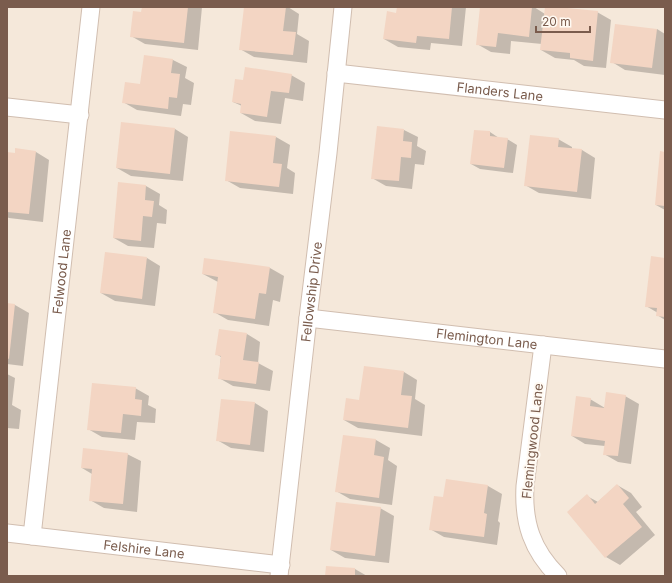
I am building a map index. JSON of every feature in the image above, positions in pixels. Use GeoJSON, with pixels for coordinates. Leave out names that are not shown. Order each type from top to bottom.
{"type":"FeatureCollection","features":[{"type":"Feature","properties":{"kind":"street","name":"Felwood Lane"},"geometry":{"type":"LineString","coordinates":[[32,536],[91,7]]}},
{"type":"Feature","properties":{"kind":"street","name":"Fellowship Drive"},"geometry":{"type":"LineString","coordinates":[[280,570],[328,154],[343,7]]}},
{"type":"Feature","properties":{"kind":"street","name":"Flanders Lane"},"geometry":{"type":"LineString","coordinates":[[336,73],[665,110]]}},
{"type":"Feature","properties":{"kind":"street"},"geometry":{"type":"LineString","coordinates":[[7,107],[80,115]]}},
{"type":"Feature","properties":{"kind":"street","name":"Flemington Lane"},"geometry":{"type":"LineString","coordinates":[[308,318],[665,359]]}},
{"type":"Feature","properties":{"kind":"street","name":"Flemingwood Lane"},"geometry":{"type":"LineString","coordinates":[[543,345],[525,486],[525,508],[528,527],[534,544],[545,561],[558,576]]}},
{"type":"Feature","properties":{"kind":"street","name":"Felshire Lane"},"geometry":{"type":"LineString","coordinates":[[7,533],[280,570]]}},
{"type":"Feature","properties":{"kind":"shaded area"},"geometry":{"type":"Polygon","coordinates":[[[7,7],[665,7],[665,576],[7,576],[7,7]]]}},
{"type":"Feature","properties":{"kind":"building"},"geometry":{"type":"Polygon","coordinates":[[[142,7],[188,7],[184,43],[130,37],[133,11],[141,12],[142,7]]]}},
{"type":"Feature","properties":{"kind":"building"},"geometry":{"type":"Polygon","coordinates":[[[244,7],[286,7],[283,31],[296,32],[293,55],[239,50],[244,7]]]}},
{"type":"Feature","properties":{"kind":"building"},"geometry":{"type":"Polygon","coordinates":[[[397,7],[452,7],[449,39],[417,36],[416,43],[383,39],[387,11],[396,13],[397,7]]]}},
{"type":"Feature","properties":{"kind":"building"},"geometry":{"type":"Polygon","coordinates":[[[480,7],[532,7],[529,37],[498,33],[496,47],[476,45],[480,7]]]}},
{"type":"Feature","properties":{"kind":"building"},"geometry":{"type":"Polygon","coordinates":[[[545,7],[598,11],[593,61],[570,58],[570,53],[540,50],[545,7]]]}},
{"type":"Feature","properties":{"kind":"building"},"geometry":{"type":"Polygon","coordinates":[[[615,24],[657,29],[652,68],[610,63],[615,24]]]}},
{"type":"Feature","properties":{"kind":"building"},"geometry":{"type":"Polygon","coordinates":[[[144,55],[173,59],[171,73],[180,74],[177,98],[169,97],[168,109],[122,103],[125,82],[140,84],[144,55]]]}},
{"type":"Feature","properties":{"kind":"building"},"geometry":{"type":"Polygon","coordinates":[[[245,67],[292,74],[289,93],[271,91],[267,117],[240,113],[241,104],[232,102],[235,79],[243,80],[245,67]]]}},
{"type":"Feature","properties":{"kind":"building"},"geometry":{"type":"Polygon","coordinates":[[[121,122],[175,128],[170,174],[116,168],[121,122]]]}},
{"type":"Feature","properties":{"kind":"building"},"geometry":{"type":"Polygon","coordinates":[[[377,126],[404,129],[403,141],[412,142],[411,158],[401,157],[399,181],[371,179],[377,126]]]}},
{"type":"Feature","properties":{"kind":"building"},"geometry":{"type":"Polygon","coordinates":[[[474,130],[490,131],[490,136],[508,138],[504,168],[470,164],[474,130]]]}},
{"type":"Feature","properties":{"kind":"building"},"geometry":{"type":"Polygon","coordinates":[[[230,131],[276,136],[273,163],[282,164],[279,187],[225,181],[230,131]]]}},
{"type":"Feature","properties":{"kind":"building"},"geometry":{"type":"Polygon","coordinates":[[[530,135],[559,138],[558,147],[582,149],[577,192],[524,186],[530,135]]]}},
{"type":"Feature","properties":{"kind":"building"},"geometry":{"type":"Polygon","coordinates":[[[15,148],[36,151],[29,214],[7,212],[7,152],[15,153],[15,148]]]}},
{"type":"Feature","properties":{"kind":"building"},"geometry":{"type":"Polygon","coordinates":[[[660,151],[665,152],[665,206],[655,205],[660,151]]]}},
{"type":"Feature","properties":{"kind":"building"},"geometry":{"type":"Polygon","coordinates":[[[118,182],[146,185],[145,200],[154,201],[152,217],[143,216],[141,241],[113,238],[118,182]]]}},
{"type":"Feature","properties":{"kind":"building"},"geometry":{"type":"Polygon","coordinates":[[[105,252],[147,257],[142,299],[100,293],[105,252]]]}},
{"type":"Feature","properties":{"kind":"building"},"geometry":{"type":"Polygon","coordinates":[[[651,256],[665,258],[665,317],[656,316],[657,308],[645,307],[651,256]]]}},
{"type":"Feature","properties":{"kind":"building"},"geometry":{"type":"Polygon","coordinates":[[[204,258],[270,267],[266,294],[259,293],[255,319],[213,313],[218,277],[202,274],[204,258]]]}},
{"type":"Feature","properties":{"kind":"building"},"geometry":{"type":"Polygon","coordinates":[[[7,303],[15,304],[9,359],[7,358],[7,303]]]}},
{"type":"Feature","properties":{"kind":"building"},"geometry":{"type":"Polygon","coordinates":[[[219,329],[247,333],[243,360],[259,362],[256,384],[218,379],[221,356],[215,355],[219,329]]]}},
{"type":"Feature","properties":{"kind":"building"},"geometry":{"type":"Polygon","coordinates":[[[364,366],[404,371],[401,395],[412,396],[408,428],[343,420],[346,398],[359,400],[364,366]]]}},
{"type":"Feature","properties":{"kind":"building"},"geometry":{"type":"Polygon","coordinates":[[[92,383],[136,387],[135,399],[142,400],[141,416],[123,414],[121,433],[87,430],[92,383]]]}},
{"type":"Feature","properties":{"kind":"building"},"geometry":{"type":"Polygon","coordinates":[[[606,392],[626,395],[618,456],[603,455],[605,441],[571,436],[576,396],[591,398],[590,406],[604,408],[606,392]]]}},
{"type":"Feature","properties":{"kind":"building"},"geometry":{"type":"Polygon","coordinates":[[[221,399],[255,402],[250,445],[216,441],[221,399]]]}},
{"type":"Feature","properties":{"kind":"building"},"geometry":{"type":"Polygon","coordinates":[[[343,435],[376,439],[374,455],[384,457],[379,498],[335,492],[343,435]]]}},
{"type":"Feature","properties":{"kind":"building"},"geometry":{"type":"Polygon","coordinates":[[[83,448],[128,453],[123,504],[89,501],[92,469],[81,468],[83,448]]]}},
{"type":"Feature","properties":{"kind":"building"},"geometry":{"type":"Polygon","coordinates":[[[446,479],[488,485],[484,513],[487,514],[484,537],[429,530],[434,496],[443,497],[446,479]]]}},
{"type":"Feature","properties":{"kind":"building"},"geometry":{"type":"Polygon","coordinates":[[[617,484],[629,498],[623,504],[642,527],[605,558],[567,512],[587,494],[595,504],[617,484]]]}},
{"type":"Feature","properties":{"kind":"building"},"geometry":{"type":"Polygon","coordinates":[[[336,502],[381,507],[375,556],[330,550],[336,502]]]}},
{"type":"Feature","properties":{"kind":"building"},"geometry":{"type":"Polygon","coordinates":[[[326,566],[355,568],[355,576],[325,576],[326,566]]]}}]}
